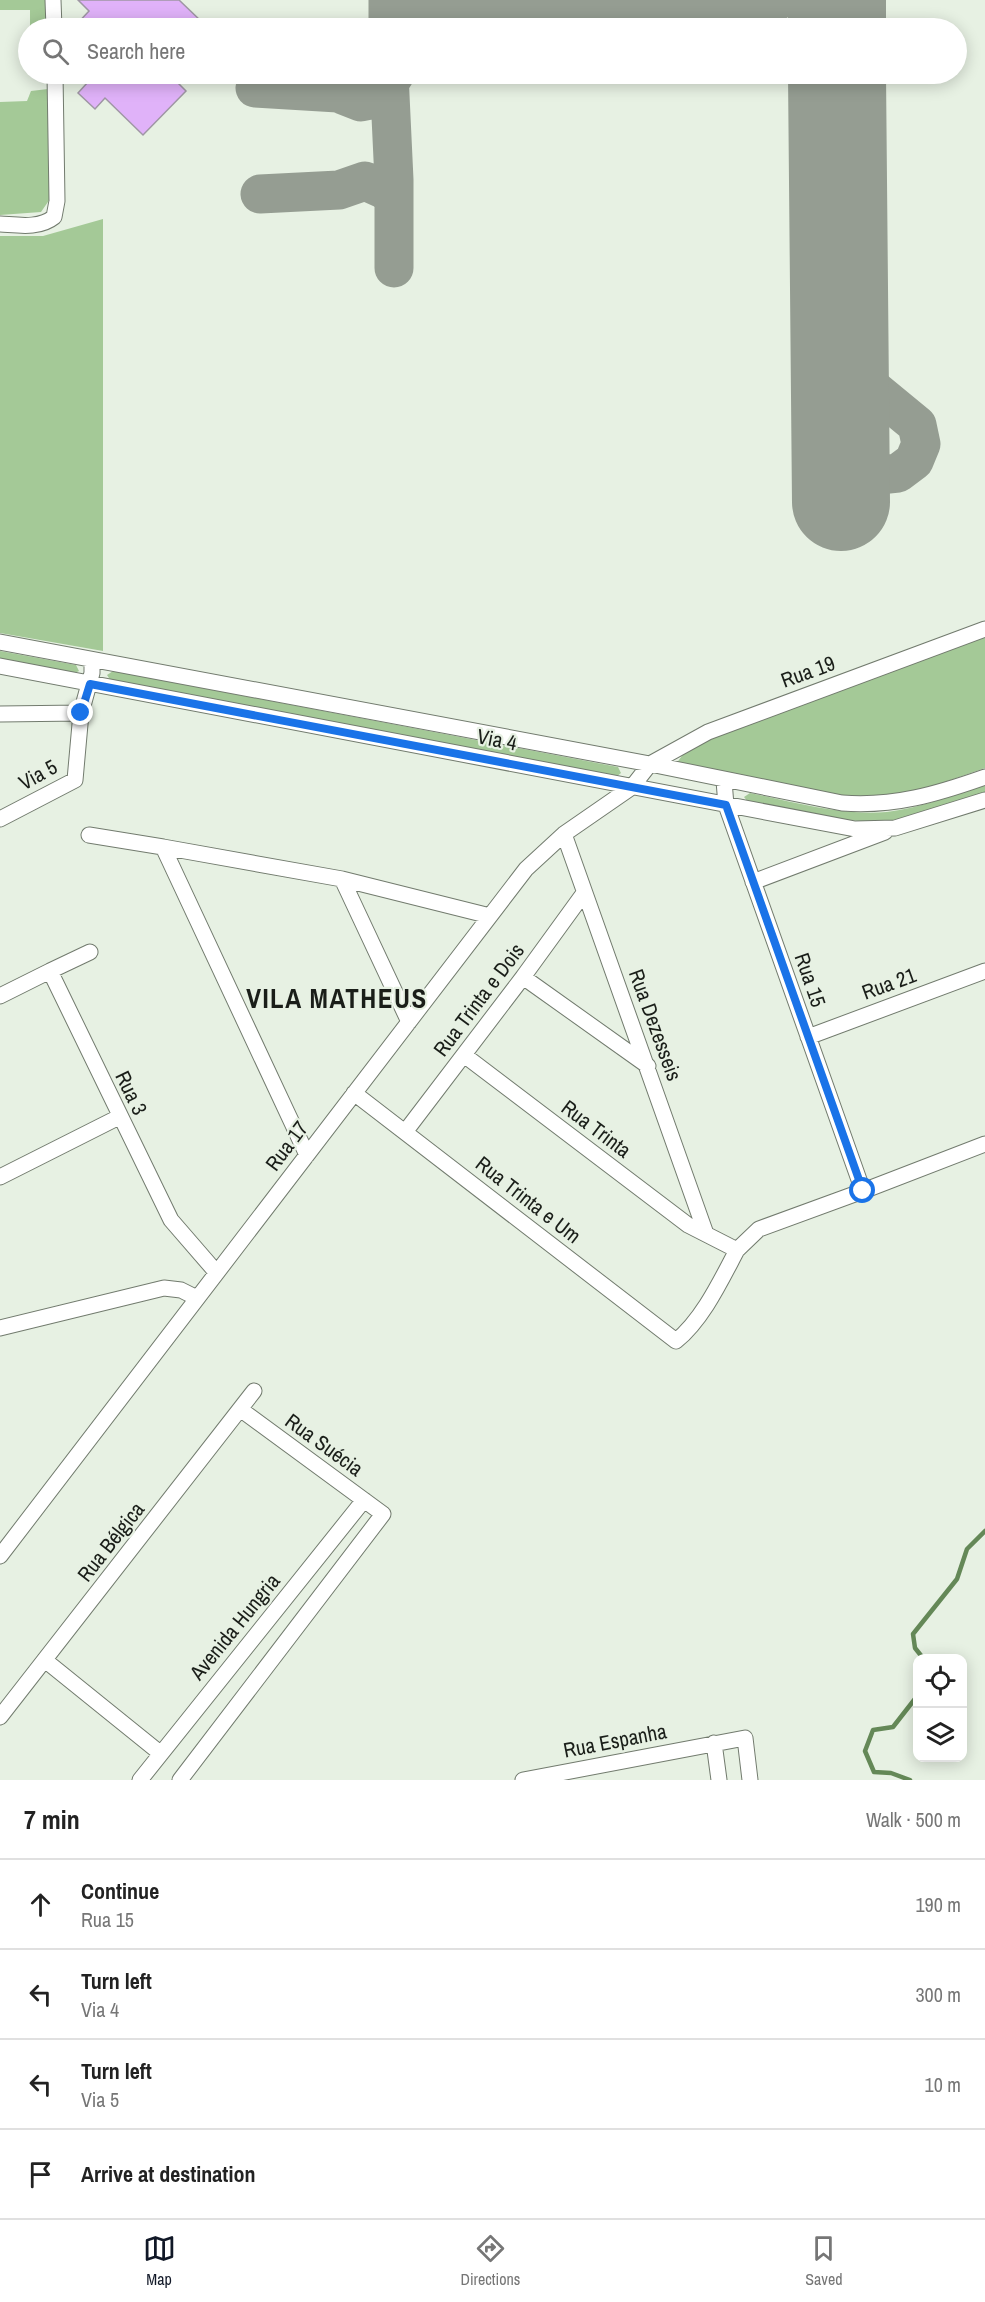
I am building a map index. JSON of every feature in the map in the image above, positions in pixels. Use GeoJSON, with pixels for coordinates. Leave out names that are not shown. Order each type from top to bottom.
{"type":"FeatureCollection","features":[{"type":"Feature","properties":{"kind":"street"},"geometry":{"type":"LineString","coordinates":[[53,0],[54,18]]}},
{"type":"Feature","properties":{"kind":"street"},"geometry":{"type":"LineString","coordinates":[[0,224],[36,225],[46,223],[54,217],[57,201],[55,84]]}},
{"type":"Feature","properties":{"kind":"street","name":"Rua 19"},"geometry":{"type":"LineString","coordinates":[[650,764],[708,732],[985,629]]}},
{"type":"Feature","properties":{"kind":"street","name":"Via 4"},"geometry":{"type":"LineString","coordinates":[[0,642],[650,764],[821,800],[865,805],[913,800],[985,777]]}},
{"type":"Feature","properties":{"kind":"street","name":"Via 5"},"geometry":{"type":"LineString","coordinates":[[0,819],[75,780],[81,713],[90,684],[92,660]]}},
{"type":"Feature","properties":{"kind":"street","name":"Via 4"},"geometry":{"type":"LineString","coordinates":[[0,666],[855,828],[895,828],[985,800]]}},
{"type":"Feature","properties":{"kind":"street"},"geometry":{"type":"LineString","coordinates":[[0,714],[81,713]]}},
{"type":"Feature","properties":{"kind":"street","name":"Rua 17"},"geometry":{"type":"LineString","coordinates":[[0,1556],[526,869],[564,834],[632,787],[650,764]]}},
{"type":"Feature","properties":{"kind":"street","name":"Rua 15"},"geometry":{"type":"LineString","coordinates":[[724,781],[726,805],[863,1191]]}},
{"type":"Feature","properties":{"kind":"street"},"geometry":{"type":"LineString","coordinates":[[753,882],[895,828]]}},
{"type":"Feature","properties":{"kind":"street","name":"Rua Dezesseis"},"geometry":{"type":"LineString","coordinates":[[564,834],[705,1231]]}},
{"type":"Feature","properties":{"kind":"street"},"geometry":{"type":"LineString","coordinates":[[89,835],[342,879],[490,916]]}},
{"type":"Feature","properties":{"kind":"street"},"geometry":{"type":"LineString","coordinates":[[163,848],[307,1155]]}},
{"type":"Feature","properties":{"kind":"street"},"geometry":{"type":"LineString","coordinates":[[342,879],[409,1022]]}},
{"type":"Feature","properties":{"kind":"street","name":"Rua Trinta e Dois"},"geometry":{"type":"LineString","coordinates":[[405,1132],[584,893]]}},
{"type":"Feature","properties":{"kind":"street"},"geometry":{"type":"LineString","coordinates":[[0,996],[90,952]]}},
{"type":"Feature","properties":{"kind":"street","name":"Rua 3"},"geometry":{"type":"LineString","coordinates":[[50,971],[171,1220],[216,1272]]}},
{"type":"Feature","properties":{"kind":"street","name":"Rua 21"},"geometry":{"type":"LineString","coordinates":[[808,1037],[985,971]]}},
{"type":"Feature","properties":{"kind":"street"},"geometry":{"type":"LineString","coordinates":[[523,977],[648,1066]]}},
{"type":"Feature","properties":{"kind":"street","name":"Rua Trinta"},"geometry":{"type":"LineString","coordinates":[[464,1055],[688,1225],[705,1231]]}},
{"type":"Feature","properties":{"kind":"street","name":"Rua Trinta e Um"},"geometry":{"type":"LineString","coordinates":[[354,1093],[676,1341],[684,1335],[717,1287],[737,1250]]}},
{"type":"Feature","properties":{"kind":"street"},"geometry":{"type":"LineString","coordinates":[[0,1177],[119,1117]]}},
{"type":"Feature","properties":{"kind":"street"},"geometry":{"type":"LineString","coordinates":[[705,1231],[737,1250],[759,1229],[985,1144]]}},
{"type":"Feature","properties":{"kind":"street"},"geometry":{"type":"LineString","coordinates":[[0,1328],[164,1288],[180,1290],[197,1298]]}},
{"type":"Feature","properties":{"kind":"street","name":"Rua Bélgica"},"geometry":{"type":"LineString","coordinates":[[0,1717],[46,1661],[254,1391]]}},
{"type":"Feature","properties":{"kind":"street","name":"Rua Suécia"},"geometry":{"type":"LineString","coordinates":[[180,1780],[383,1514],[240,1409]]}},
{"type":"Feature","properties":{"kind":"street","name":"Avenida Hungria"},"geometry":{"type":"LineString","coordinates":[[140,1780],[364,1500]]}},
{"type":"Feature","properties":{"kind":"street"},"geometry":{"type":"LineString","coordinates":[[46,1661],[160,1753]]}},
{"type":"Feature","properties":{"kind":"street","name":"Rua Espanha"},"geometry":{"type":"LineString","coordinates":[[523,1780],[745,1738],[750,1780]]}},
{"type":"Feature","properties":{"kind":"street"},"geometry":{"type":"LineString","coordinates":[[714,1743],[719,1780]]}},
{"type":"Feature","properties":{"kind":"green space"},"geometry":{"type":"Polygon","coordinates":[[[0,0],[47,0],[47,18],[30,18],[30,10],[0,10],[0,0]]]}},
{"type":"Feature","properties":{"kind":"green space"},"geometry":{"type":"Polygon","coordinates":[[[48,89],[50,199],[41,212],[0,215],[0,102],[27,101],[31,91],[48,89]]]}},
{"type":"Feature","properties":{"kind":"green space"},"geometry":{"type":"Polygon","coordinates":[[[103,219],[103,651],[0,633],[0,236],[43,236],[103,219]]]}},
{"type":"Feature","properties":{"kind":"green space"},"geometry":{"type":"Polygon","coordinates":[[[985,636],[985,768],[925,789],[867,798],[837,796],[676,764],[684,753],[716,735],[985,636]]]}},
{"type":"Feature","properties":{"kind":"green space"},"geometry":{"type":"Polygon","coordinates":[[[0,651],[76,665],[79,671],[75,673],[0,659],[0,651]]]}},
{"type":"Feature","properties":{"kind":"green space"},"geometry":{"type":"Polygon","coordinates":[[[113,671],[618,767],[621,773],[616,777],[111,681],[107,675],[113,671]]]}},
{"type":"Feature","properties":{"kind":"green space"},"geometry":{"type":"Polygon","coordinates":[[[985,784],[985,793],[923,813],[886,821],[817,816],[748,802],[744,797],[750,793],[835,810],[870,813],[900,810],[925,804],[985,784]]]}},
{"type":"Feature","properties":{"kind":"building"},"geometry":{"type":"Polygon","coordinates":[[[78,0],[179,0],[198,18],[82,18],[89,11],[78,0]]]}},
{"type":"Feature","properties":{"kind":"building"},"geometry":{"type":"Polygon","coordinates":[[[86,84],[179,84],[186,91],[143,135],[105,98],[95,109],[78,93],[86,84]]]}},
{"type":"Feature","properties":{"kind":"waterway"},"geometry":{"type":"LineString","coordinates":[[920,1654],[915,1648],[913,1634],[957,1579],[967,1549],[985,1531]]}},
{"type":"Feature","properties":{"kind":"waterway"},"geometry":{"type":"LineString","coordinates":[[910,1780],[891,1773],[874,1772],[865,1751],[873,1730],[893,1727],[913,1701]]}},
{"type":"Feature","properties":{"kind":"taxiway"},"geometry":{"type":"LineString","coordinates":[[388,0],[388,18]]}},
{"type":"Feature","properties":{"kind":"taxiway"},"geometry":{"type":"LineString","coordinates":[[408,0],[423,10],[454,17]]}},
{"type":"Feature","properties":{"kind":"taxiway"},"geometry":{"type":"LineString","coordinates":[[451,18],[720,17],[757,10],[779,0]]}},
{"type":"Feature","properties":{"kind":"taxiway"},"geometry":{"type":"LineString","coordinates":[[255,88],[338,93],[361,102],[376,99],[388,84]]}},
{"type":"Feature","properties":{"kind":"taxiway"},"geometry":{"type":"LineString","coordinates":[[389,84],[394,180],[394,268]]}},
{"type":"Feature","properties":{"kind":"taxiway"},"geometry":{"type":"LineString","coordinates":[[260,194],[339,190],[365,181],[385,190],[394,199]]}},
{"type":"Feature","properties":{"kind":"taxiway"},"geometry":{"type":"LineString","coordinates":[[839,333],[866,383],[917,425],[921,444],[914,461],[898,473],[841,479]]}},
{"type":"Feature","properties":{"kind":"runway"},"geometry":{"type":"LineString","coordinates":[[837,0],[837,18]]}},
{"type":"Feature","properties":{"kind":"runway"},"geometry":{"type":"LineString","coordinates":[[837,84],[841,502]]}},
{"type":"Feature","properties":{"kind":"district","name":"VILA MATHEUS"},"geometry":{"type":"Point","coordinates":[337,999]}},
{"type":"Feature","properties":{"kind":"route"},"geometry":{"type":"LineString","coordinates":[[81,713],[90,684],[726,805],[863,1191]]}}]}
